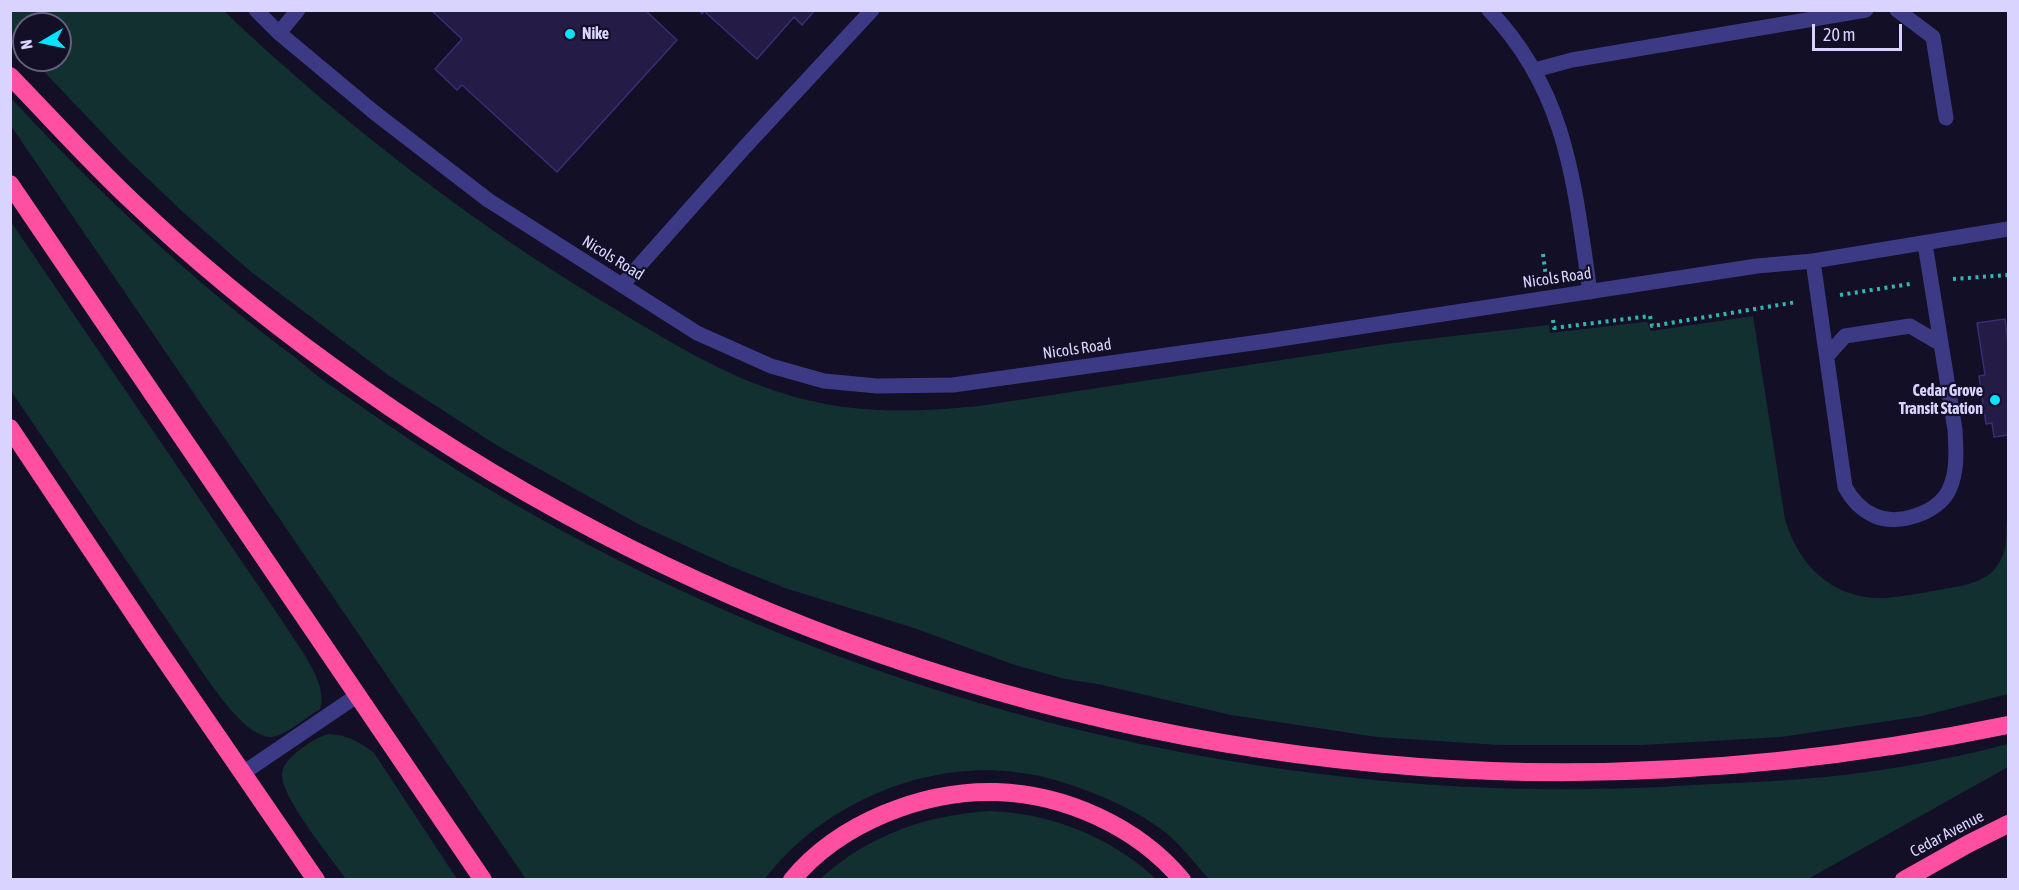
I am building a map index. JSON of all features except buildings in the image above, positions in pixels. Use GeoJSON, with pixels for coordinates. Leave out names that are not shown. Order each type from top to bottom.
{"type":"FeatureCollection","features":[{"type":"Feature","properties":{"kind":"highway"},"geometry":{"type":"LineString","coordinates":[[10,76],[133,202],[209,270],[328,364],[460,453],[584,525],[694,580],[816,631],[935,674],[1055,707],[1199,738],[1337,759],[1497,771],[1635,771],[1748,764],[1869,749],[2008,725]]}},
{"type":"Feature","properties":{"kind":"highway"},"geometry":{"type":"LineString","coordinates":[[10,184],[483,879]]}},
{"type":"Feature","properties":{"kind":"highway"},"geometry":{"type":"LineString","coordinates":[[10,428],[316,879]]}},
{"type":"Feature","properties":{"kind":"highway"},"geometry":{"type":"LineString","coordinates":[[792,879],[824,849],[868,821],[923,802],[980,792],[1030,796],[1098,817],[1144,844],[1160,856],[1182,879]]}},
{"type":"Feature","properties":{"kind":"highway","name":"Cedar Avenue"},"geometry":{"type":"LineString","coordinates":[[1904,879],[2008,824]]}},
{"type":"Feature","properties":{"kind":"street","name":"Nicols Road"},"geometry":{"type":"LineString","coordinates":[[256,10],[279,33],[375,113],[488,200],[697,333],[771,366],[824,381],[878,386],[953,385],[1757,266],[1813,261],[2008,229]]}},
{"type":"Feature","properties":{"kind":"street"},"geometry":{"type":"LineString","coordinates":[[279,33],[298,10]]}},
{"type":"Feature","properties":{"kind":"street"},"geometry":{"type":"LineString","coordinates":[[622,285],[744,148],[872,10]]}},
{"type":"Feature","properties":{"kind":"street"},"geometry":{"type":"LineString","coordinates":[[1488,10],[1506,28],[1534,69],[1557,117],[1571,167],[1590,292]]}},
{"type":"Feature","properties":{"kind":"street"},"geometry":{"type":"LineString","coordinates":[[1534,69],[1572,60],[1866,10]]}},
{"type":"Feature","properties":{"kind":"street"},"geometry":{"type":"LineString","coordinates":[[1897,10],[1933,37],[1946,118]]}},
{"type":"Feature","properties":{"kind":"street"},"geometry":{"type":"LineString","coordinates":[[1813,261],[1845,487],[1850,497],[1864,510],[1876,517],[1894,519],[1918,515],[1937,506],[1949,491],[1956,452],[1955,430],[1925,244]]}},
{"type":"Feature","properties":{"kind":"street"},"geometry":{"type":"LineString","coordinates":[[1827,356],[1845,336],[1910,326],[1941,344]]}},
{"type":"Feature","properties":{"kind":"street"},"geometry":{"type":"LineString","coordinates":[[243,773],[358,695]]}},
{"type":"Feature","properties":{"kind":"path"},"geometry":{"type":"LineString","coordinates":[[1543,254],[1554,327],[1650,316],[1652,326],[1931,281],[2008,275]]}},
{"type":"Feature","properties":{"kind":"green space"},"geometry":{"type":"Polygon","coordinates":[[[11,10],[224,11],[364,134],[515,245],[620,312],[692,354],[767,388],[821,403],[861,409],[900,410],[979,406],[1393,343],[1549,325],[1550,333],[1647,322],[1651,331],[1753,316],[1785,519],[1799,551],[1820,576],[1849,593],[1884,598],[1953,588],[1975,582],[1989,575],[2003,556],[2008,515],[2008,694],[1922,716],[1781,737],[1642,745],[1499,745],[1377,737],[1231,715],[1098,684],[1065,679],[1012,664],[914,628],[785,588],[730,566],[640,525],[498,446],[388,375],[250,271],[127,159],[44,72],[72,72],[72,12],[12,12],[11,36],[11,10]]]}},
{"type":"Feature","properties":{"kind":"green space"},"geometry":{"type":"Polygon","coordinates":[[[11,98],[112,202],[183,267],[326,382],[434,455],[497,494],[633,568],[775,632],[922,685],[1073,728],[1226,760],[1381,781],[1537,789],[1774,781],[1879,770],[1958,756],[2008,744],[2008,767],[1808,879],[1209,879],[1166,833],[1116,803],[1078,787],[1046,778],[1025,773],[980,770],[945,774],[910,782],[876,794],[844,810],[788,853],[765,879],[526,879],[11,126],[11,98]]]}},
{"type":"Feature","properties":{"kind":"green space"},"geometry":{"type":"Polygon","coordinates":[[[11,222],[309,662],[320,687],[322,699],[320,709],[287,731],[267,737],[257,733],[228,706],[207,679],[11,391],[11,222]]]}},
{"type":"Feature","properties":{"kind":"green space"},"geometry":{"type":"Polygon","coordinates":[[[329,734],[353,740],[374,753],[457,879],[346,879],[298,812],[289,797],[282,774],[285,764],[297,752],[312,741],[329,734]]]}},
{"type":"Feature","properties":{"kind":"green space"},"geometry":{"type":"Polygon","coordinates":[[[989,811],[1035,817],[1079,830],[1120,851],[1156,879],[820,879],[858,851],[898,830],[942,818],[989,811]]]}},
{"type":"Feature","properties":{"kind":"place","name":"Nike"},"geometry":{"type":"Point","coordinates":[570,34]}},
{"type":"Feature","properties":{"kind":"place","name":"Cedar Grove Transit Station"},"geometry":{"type":"Point","coordinates":[1995,400]}}]}
